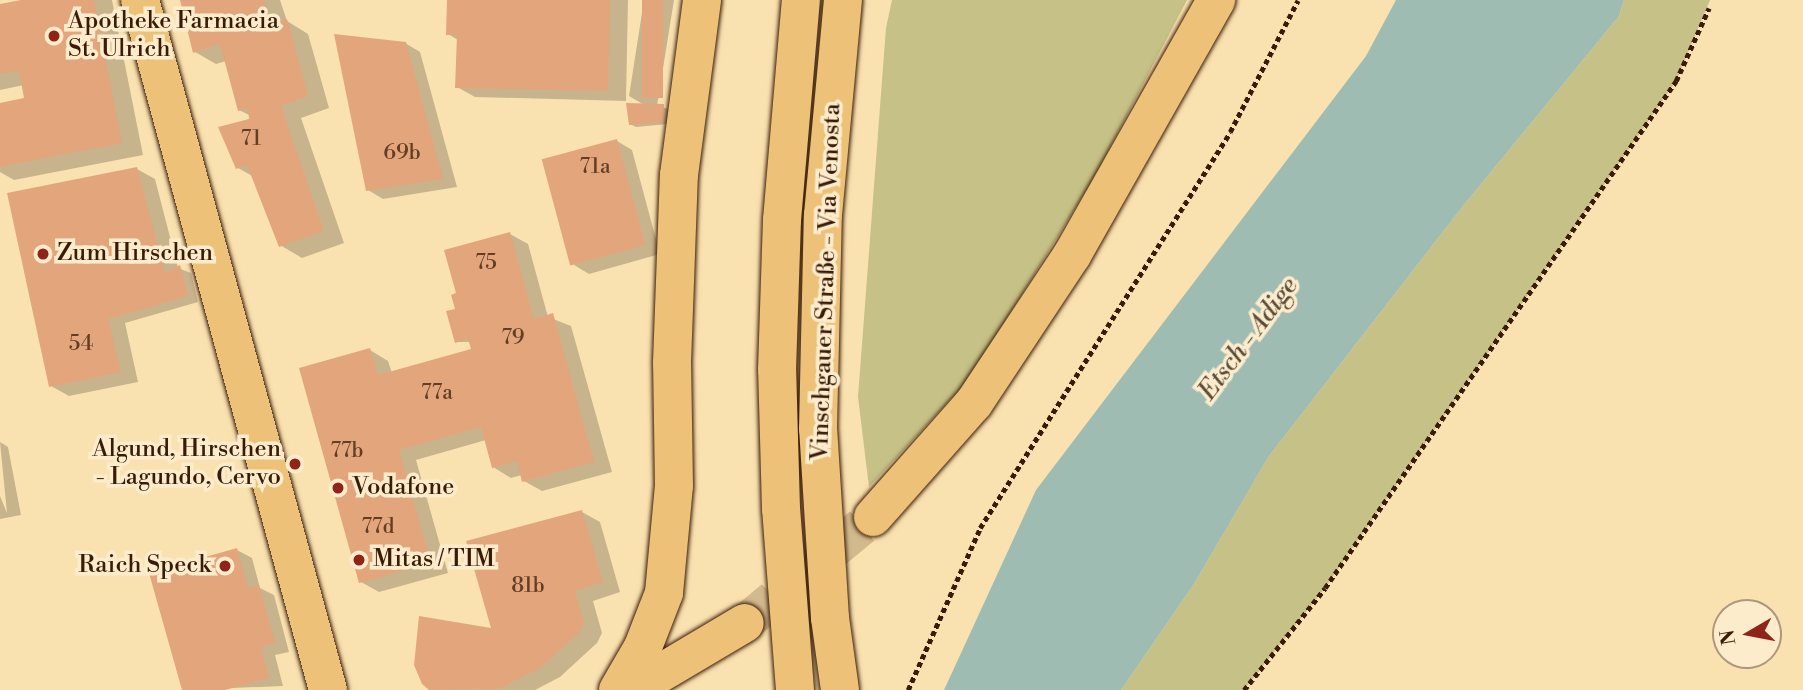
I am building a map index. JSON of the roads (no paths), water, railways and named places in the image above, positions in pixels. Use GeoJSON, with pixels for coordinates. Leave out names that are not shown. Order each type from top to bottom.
{"type":"FeatureCollection","features":[{"type":"Feature","properties":{"kind":"main road"},"geometry":{"type":"LineString","coordinates":[[140,0],[328,690]]}},
{"type":"Feature","properties":{"kind":"main road"},"geometry":{"type":"LineString","coordinates":[[618,690],[643,647],[664,593],[674,486],[672,363],[679,174],[702,0]]}},
{"type":"Feature","properties":{"kind":"main road","name":"Vinschgauer Straße - Via Venosta"},"geometry":{"type":"LineString","coordinates":[[795,690],[781,509],[777,370],[783,206],[801,0]]}},
{"type":"Feature","properties":{"kind":"main road","name":"Vinschgauer Straße - Via Venosta"},"geometry":{"type":"LineString","coordinates":[[840,690],[818,429],[823,215],[843,0]]}},
{"type":"Feature","properties":{"kind":"main road"},"geometry":{"type":"LineString","coordinates":[[873,517],[974,403],[1072,255],[1216,0]]}},
{"type":"Feature","properties":{"kind":"main road"},"geometry":{"type":"LineString","coordinates":[[632,690],[745,623]]}},
{"type":"Feature","properties":{"kind":"water","name":"Etsch - Adige"},"geometry":{"type":"Polygon","coordinates":[[[1396,0],[1624,0],[1619,16],[1463,206],[1269,456],[1194,584],[1121,690],[944,690],[1036,490],[1366,56],[1396,0]]]}},
{"type":"Feature","properties":{"kind":"tunnel"},"geometry":{"type":"LineString","coordinates":[[745,623],[873,517]]}},
{"type":"Feature","properties":{"kind":"place","name":"Apotheke Farmacia St. Ulrich"},"geometry":{"type":"Point","coordinates":[54,36]}},
{"type":"Feature","properties":{"kind":"place","name":"Zum Hirschen"},"geometry":{"type":"Point","coordinates":[43,254]}},
{"type":"Feature","properties":{"kind":"place","name":"Algund, Hirschen - Lagundo, Cervo"},"geometry":{"type":"Point","coordinates":[295,464]}},
{"type":"Feature","properties":{"kind":"place","name":"Vodafone"},"geometry":{"type":"Point","coordinates":[338,488]}},
{"type":"Feature","properties":{"kind":"place","name":"Mitas / TIM"},"geometry":{"type":"Point","coordinates":[359,560]}},
{"type":"Feature","properties":{"kind":"place","name":"Raich Speck"},"geometry":{"type":"Point","coordinates":[225,566]}}]}
